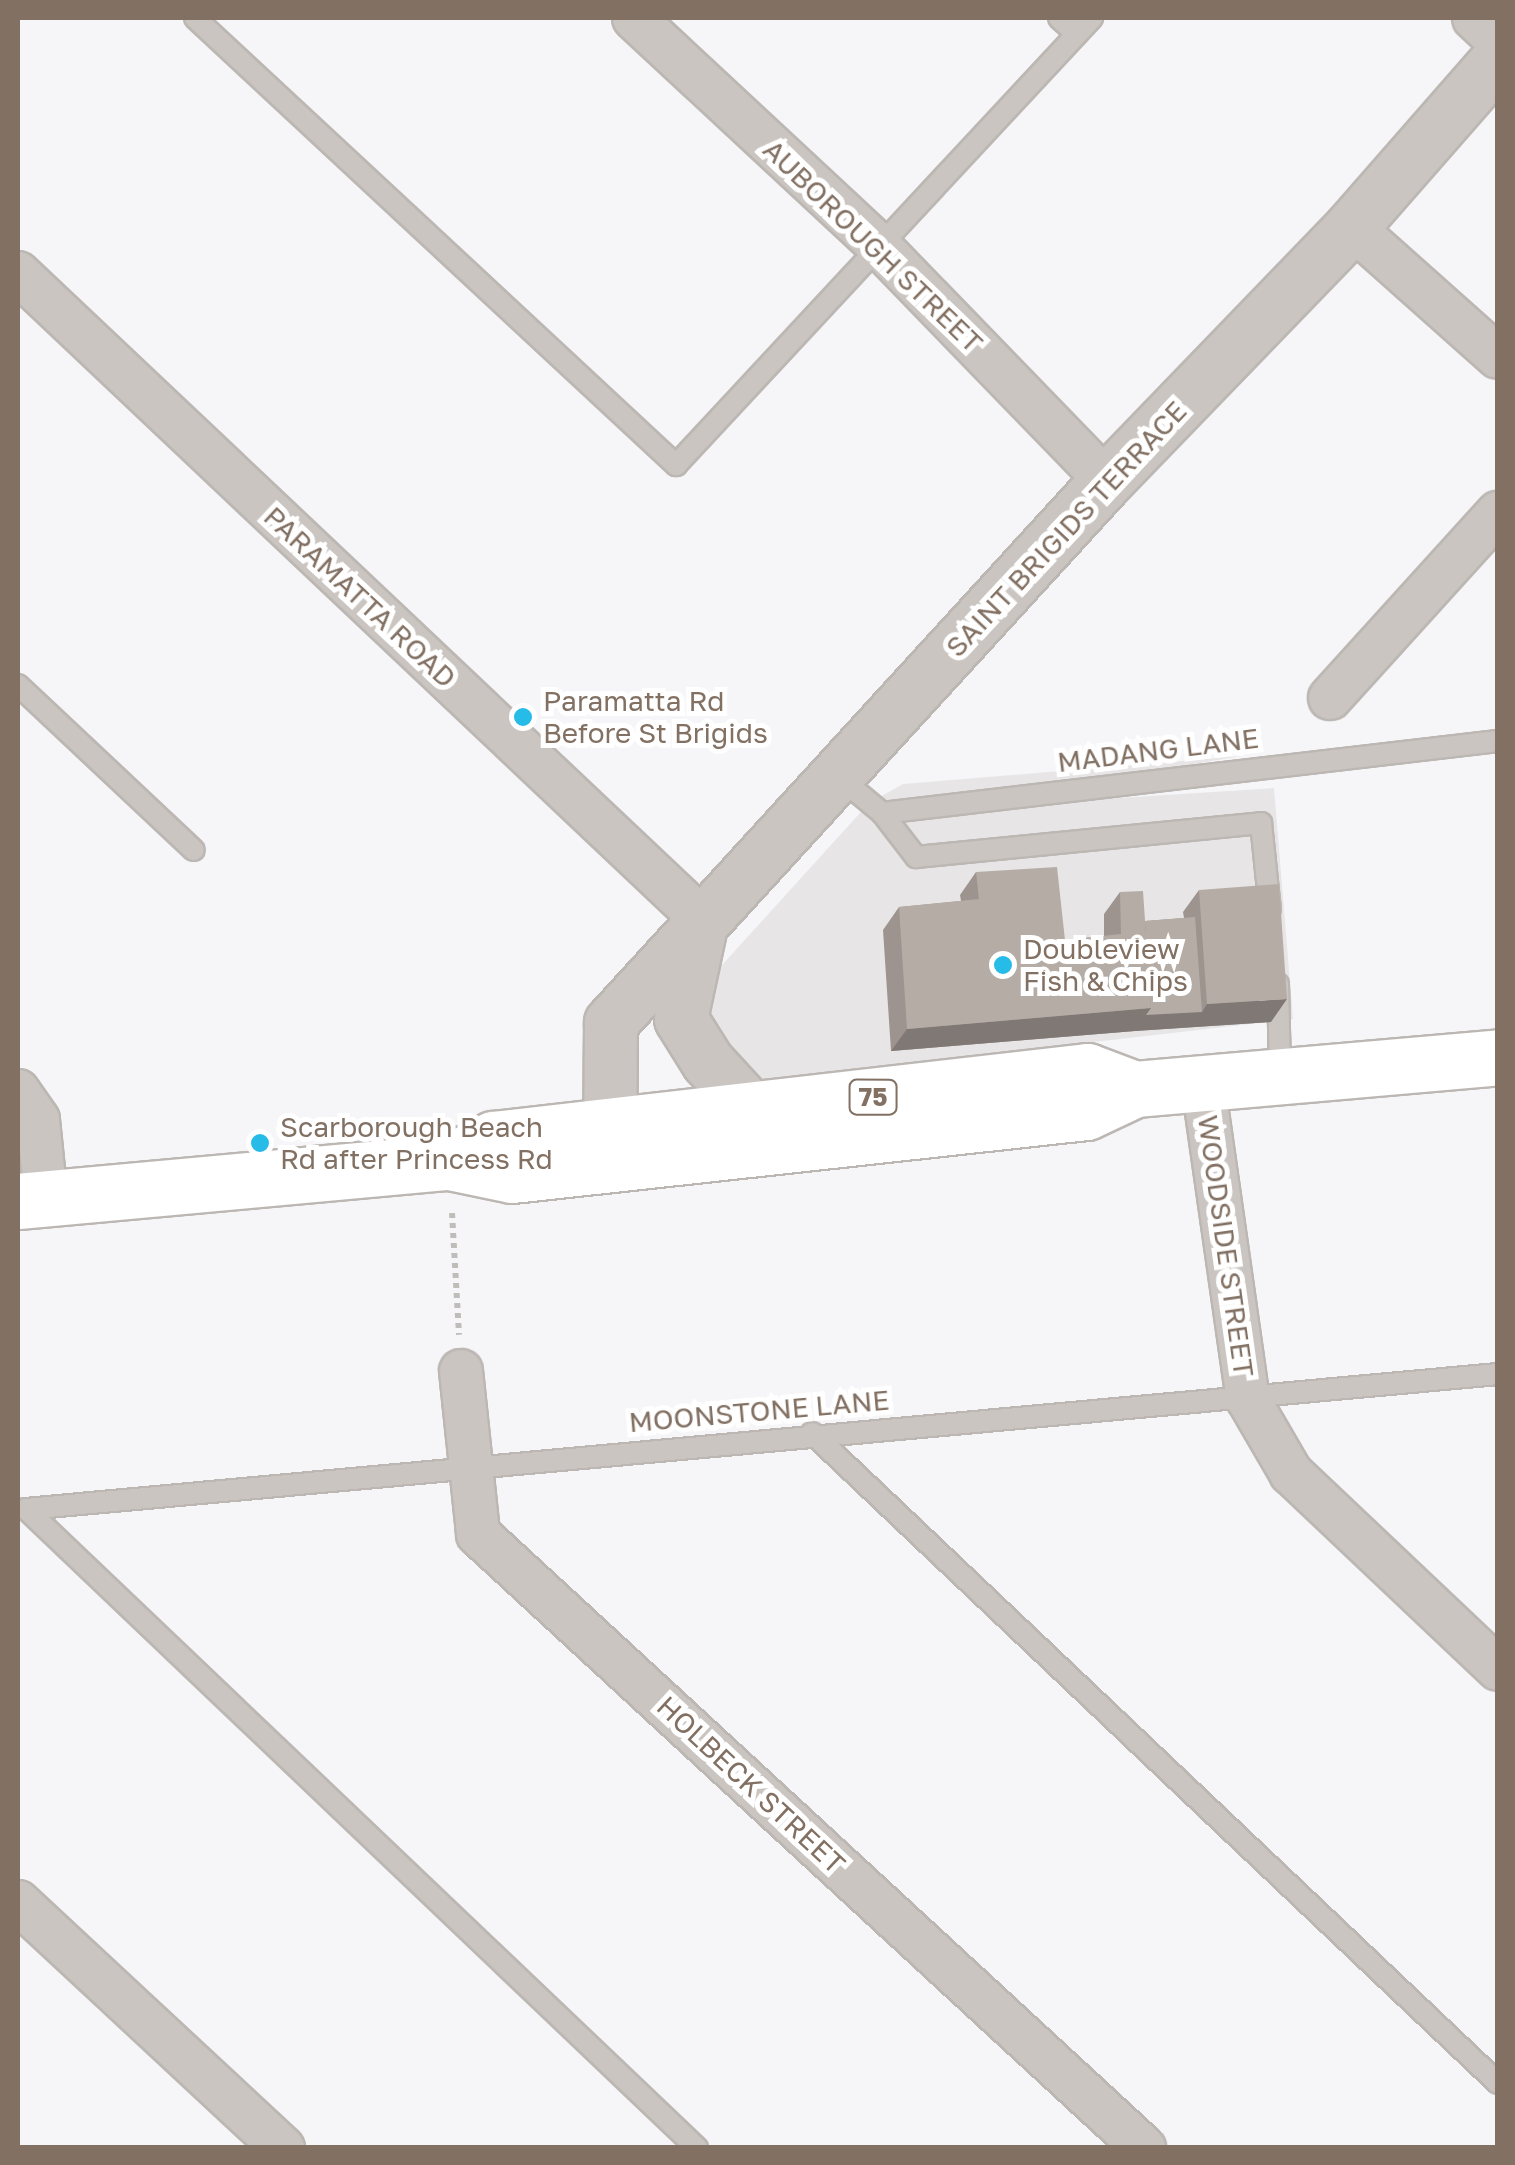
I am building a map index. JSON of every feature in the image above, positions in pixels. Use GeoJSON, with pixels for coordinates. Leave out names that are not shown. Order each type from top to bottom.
{"type":"FeatureCollection","features":[{"type":"Feature","properties":{"kind":"main road","name":"75"},"geometry":{"type":"LineString","coordinates":[[32,1200],[451,1187],[493,1139],[627,1143],[1086,1112],[1135,1090],[1498,1057]]}},
{"type":"Feature","properties":{"kind":"main road","name":"75"},"geometry":{"type":"LineString","coordinates":[[627,1143],[754,1112],[1087,1070],[1135,1090]]}},
{"type":"Feature","properties":{"kind":"street","name":"AUBOROUGH STREET"},"geometry":{"type":"LineString","coordinates":[[634,18],[879,246],[1107,481]]}},
{"type":"Feature","properties":{"kind":"street"},"geometry":{"type":"LineString","coordinates":[[1474,18],[1498,40]]}},
{"type":"Feature","properties":{"kind":"street","name":"SAINT BRIGIDS TERRACE"},"geometry":{"type":"LineString","coordinates":[[627,1143],[611,1023],[1107,481],[1352,227],[1498,60]]}},
{"type":"Feature","properties":{"kind":"street"},"geometry":{"type":"LineString","coordinates":[[1352,227],[1498,358]]}},
{"type":"Feature","properties":{"kind":"street","name":"PARAMATTA ROAD"},"geometry":{"type":"LineString","coordinates":[[18,274],[704,920]]}},
{"type":"Feature","properties":{"kind":"street"},"geometry":{"type":"LineString","coordinates":[[1330,698],[1498,513]]}},
{"type":"Feature","properties":{"kind":"street"},"geometry":{"type":"LineString","coordinates":[[704,920],[681,1019],[708,1062],[754,1112]]}},
{"type":"Feature","properties":{"kind":"street","name":"WOODSIDE STREET"},"geometry":{"type":"LineString","coordinates":[[1203,1084],[1248,1399],[1291,1473],[1498,1669]]}},
{"type":"Feature","properties":{"kind":"street"},"geometry":{"type":"LineString","coordinates":[[18,1091],[38,1120],[32,1200]]}},
{"type":"Feature","properties":{"kind":"street","name":"HOLBECK STREET"},"geometry":{"type":"LineString","coordinates":[[460,1371],[478,1534],[1144,2148]]}},
{"type":"Feature","properties":{"kind":"street"},"geometry":{"type":"LineString","coordinates":[[18,1902],[283,2148]]}},
{"type":"Feature","properties":{"kind":"lane"},"geometry":{"type":"LineString","coordinates":[[195,18],[676,465],[1092,18]]}},
{"type":"Feature","properties":{"kind":"lane"},"geometry":{"type":"LineString","coordinates":[[1059,18],[1077,34]]}},
{"type":"Feature","properties":{"kind":"lane"},"geometry":{"type":"LineString","coordinates":[[18,685],[194,850]]}},
{"type":"Feature","properties":{"kind":"lane","name":"MADANG LANE"},"geometry":{"type":"LineString","coordinates":[[882,813],[1498,742]]}},
{"type":"Feature","properties":{"kind":"lane"},"geometry":{"type":"LineString","coordinates":[[839,777],[882,813],[916,857],[1262,823],[1280,1077]]}},
{"type":"Feature","properties":{"kind":"lane","name":"MOONSTONE LANE"},"geometry":{"type":"LineString","coordinates":[[697,2148],[26,1509],[470,1463],[1248,1399],[1498,1374]]}},
{"type":"Feature","properties":{"kind":"lane"},"geometry":{"type":"LineString","coordinates":[[812,1433],[1498,2082]]}},
{"type":"Feature","properties":{"kind":"path"},"geometry":{"type":"LineString","coordinates":[[451,1187],[460,1371]]}},
{"type":"Feature","properties":{"kind":"shaded area"},"geometry":{"type":"Polygon","coordinates":[[[1242,756],[898,812],[1274,788],[1293,1019],[765,1080],[738,1068],[715,1044],[703,986],[869,803],[903,784],[1242,756]]]}},
{"type":"Feature","properties":{"kind":"building"},"geometry":{"type":"Polygon","coordinates":[[[1057,867],[1065,940],[1121,934],[1120,892],[1143,891],[1151,1008],[907,1029],[899,907],[979,899],[976,872],[1057,867]]]}},
{"type":"Feature","properties":{"kind":"building"},"geometry":{"type":"Polygon","coordinates":[[[1279,884],[1287,999],[1207,1004],[1199,890],[1279,884]]]}},
{"type":"Feature","properties":{"kind":"building"},"geometry":{"type":"Polygon","coordinates":[[[1195,917],[1202,1012],[1146,1015],[1151,1008],[1145,921],[1195,917]]]}},
{"type":"Feature","properties":{"kind":"place","name":"Paramatta Rd Before St Brigids"},"geometry":{"type":"Point","coordinates":[523,717]}},
{"type":"Feature","properties":{"kind":"place","name":"Doubleview Fish & Chips"},"geometry":{"type":"Point","coordinates":[1003,965]}},
{"type":"Feature","properties":{"kind":"place","name":"Scarborough Beach Rd after Princess Rd"},"geometry":{"type":"Point","coordinates":[260,1143]}}]}
